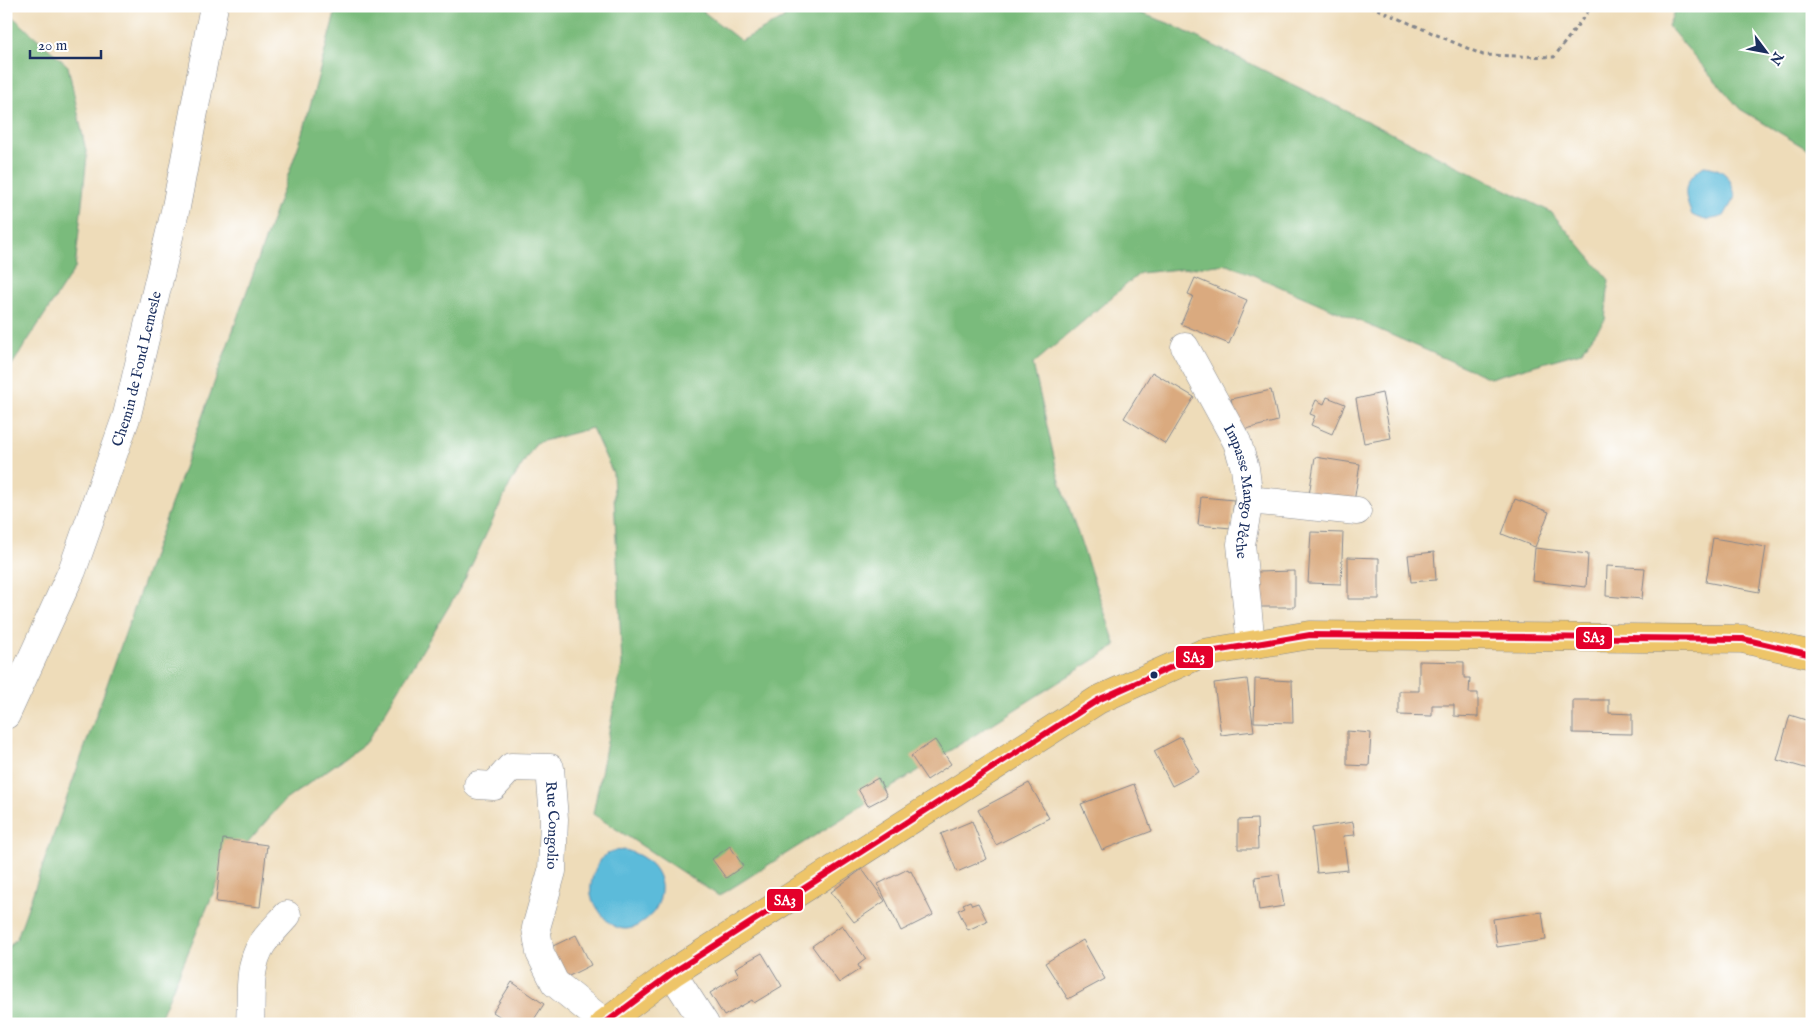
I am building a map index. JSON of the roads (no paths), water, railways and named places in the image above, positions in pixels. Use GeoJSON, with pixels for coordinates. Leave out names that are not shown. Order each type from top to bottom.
{"type":"FeatureCollection","features":[{"type":"Feature","properties":{"kind":"main road"},"geometry":{"type":"LineString","coordinates":[[604,1024],[672,973],[1098,700],[1203,653],[1310,634],[1743,639],[1812,656]]}},
{"type":"Feature","properties":{"kind":"street","name":"Chemin de Fond Lemesle"},"geometry":{"type":"LineString","coordinates":[[6,715],[72,571],[127,415],[176,207],[214,6]]}},
{"type":"Feature","properties":{"kind":"street","name":"Impasse Mango Pêche"},"geometry":{"type":"LineString","coordinates":[[1186,347],[1237,442],[1245,468],[1250,500],[1241,544],[1251,645]]}},
{"type":"Feature","properties":{"kind":"street"},"geometry":{"type":"LineString","coordinates":[[1250,500],[1357,511]]}},
{"type":"Feature","properties":{"kind":"street","name":"Rue Congolio"},"geometry":{"type":"LineString","coordinates":[[478,785],[494,786],[511,767],[550,768],[554,819],[552,871],[536,928],[540,953],[554,983],[604,1024]]}},
{"type":"Feature","properties":{"kind":"street"},"geometry":{"type":"LineString","coordinates":[[250,1024],[251,978],[255,958],[262,944],[287,915]]}},
{"type":"Feature","properties":{"kind":"street"},"geometry":{"type":"LineString","coordinates":[[672,973],[705,1024]]}},
{"type":"Feature","properties":{"kind":"water"},"geometry":{"type":"Polygon","coordinates":[[[1704,166],[1722,172],[1732,184],[1735,197],[1724,216],[1708,219],[1692,215],[1687,200],[1686,187],[1692,176],[1704,166]]]}},
{"type":"Feature","properties":{"kind":"water"},"geometry":{"type":"Polygon","coordinates":[[[625,850],[644,858],[651,865],[657,872],[661,890],[655,910],[637,926],[624,929],[612,925],[602,915],[592,899],[591,886],[598,864],[603,858],[608,853],[625,850]]]}}]}
